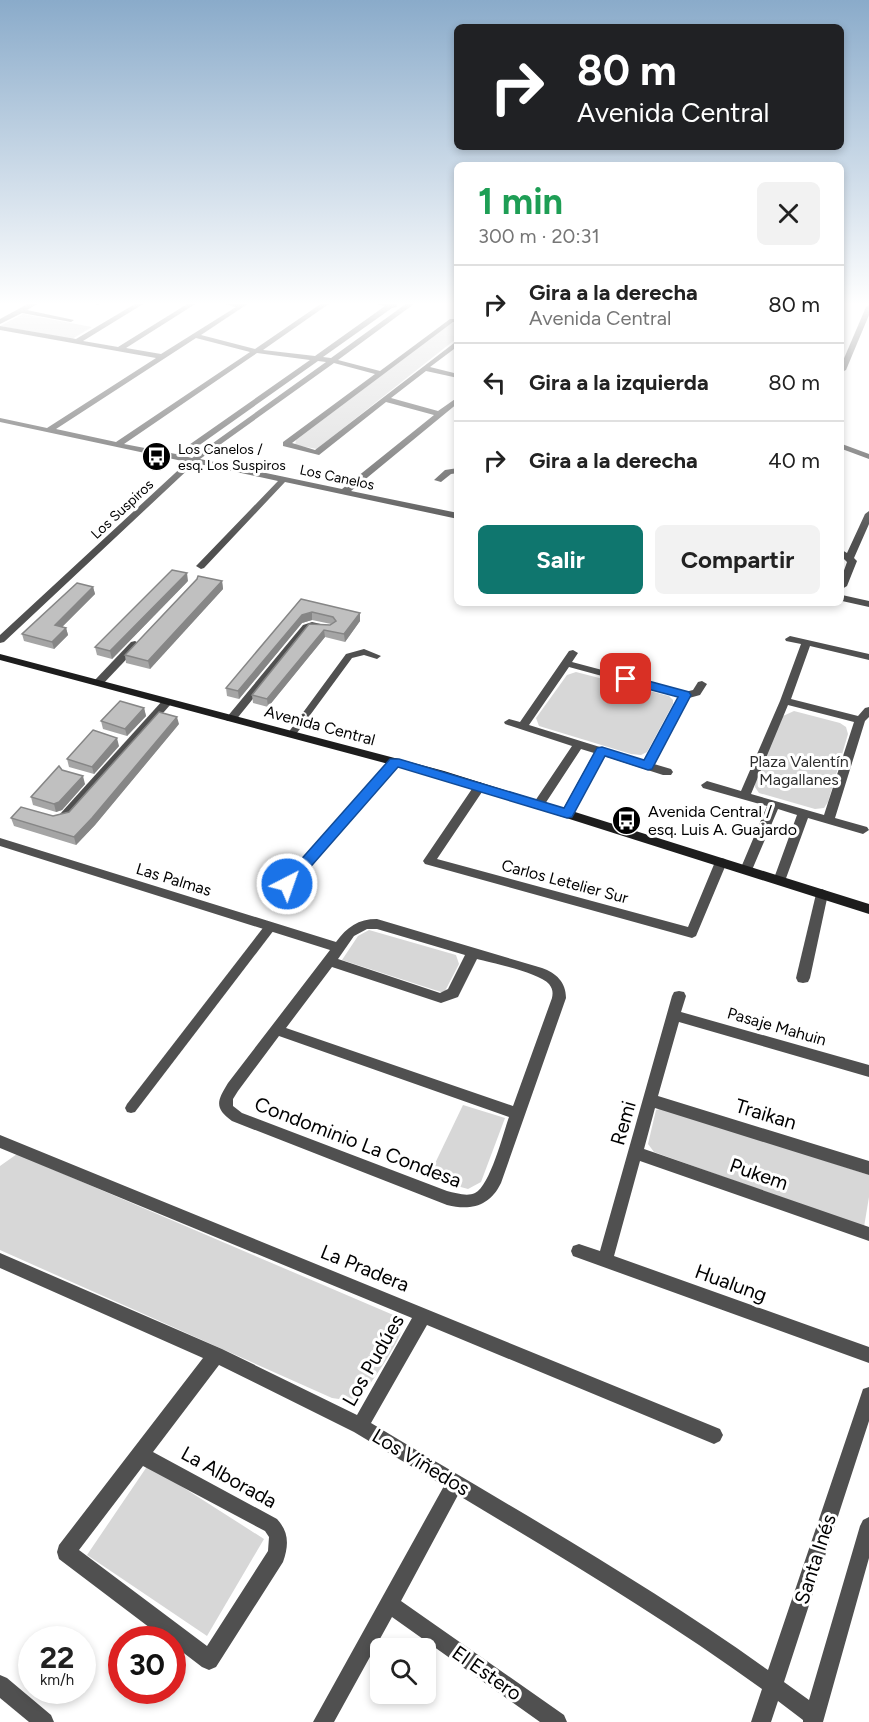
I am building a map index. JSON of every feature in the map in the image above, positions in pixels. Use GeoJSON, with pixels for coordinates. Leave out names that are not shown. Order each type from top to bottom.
{"type":"FeatureCollection","features":[{"type":"Feature","properties":{"kind":"street"},"geometry":{"type":"LineString","coordinates":[[49,430],[126,381]]}},
{"type":"Feature","properties":{"kind":"street"},"geometry":{"type":"LineString","coordinates":[[117,445],[211,381]]}},
{"type":"Feature","properties":{"kind":"street"},"geometry":{"type":"LineString","coordinates":[[178,457],[283,381]]}},
{"type":"Feature","properties":{"kind":"street","name":"Los Suspiros"},"geometry":{"type":"LineString","coordinates":[[0,640],[194,460],[302,381]]}},
{"type":"Feature","properties":{"kind":"street"},"geometry":{"type":"LineString","coordinates":[[369,381],[286,444],[316,453],[407,381]]}},
{"type":"Feature","properties":{"kind":"street"},"geometry":{"type":"LineString","coordinates":[[385,399],[439,414]]}},
{"type":"Feature","properties":{"kind":"street"},"geometry":{"type":"LineString","coordinates":[[344,492],[454,402]]}},
{"type":"Feature","properties":{"kind":"street","name":"Los Canelos"},"geometry":{"type":"LineString","coordinates":[[0,420],[454,515]]}},
{"type":"Feature","properties":{"kind":"street"},"geometry":{"type":"LineString","coordinates":[[844,447],[869,457]]}},
{"type":"Feature","properties":{"kind":"street"},"geometry":{"type":"LineString","coordinates":[[438,480],[448,472],[454,471]]}},
{"type":"Feature","properties":{"kind":"street"},"geometry":{"type":"LineString","coordinates":[[201,566],[284,479]]}},
{"type":"Feature","properties":{"kind":"street"},"geometry":{"type":"LineString","coordinates":[[844,581],[852,563],[846,555],[869,514]]}},
{"type":"Feature","properties":{"kind":"street"},"geometry":{"type":"LineString","coordinates":[[844,598],[869,604]]}},
{"type":"Feature","properties":{"kind":"street"},"geometry":{"type":"LineString","coordinates":[[231,719],[306,627],[312,625],[329,628]]}},
{"type":"Feature","properties":{"kind":"street"},"geometry":{"type":"LineString","coordinates":[[98,683],[141,638]]}},
{"type":"Feature","properties":{"kind":"street"},"geometry":{"type":"LineString","coordinates":[[790,639],[869,657]]}},
{"type":"Feature","properties":{"kind":"street"},"geometry":{"type":"LineString","coordinates":[[744,796],[785,701],[806,643]]}},
{"type":"Feature","properties":{"kind":"street"},"geometry":{"type":"LineString","coordinates":[[523,726],[573,653]]}},
{"type":"Feature","properties":{"kind":"street","name":"Avenida Central"},"geometry":{"type":"LineString","coordinates":[[0,657],[480,786],[869,909]]}},
{"type":"Feature","properties":{"kind":"street"},"geometry":{"type":"LineString","coordinates":[[566,663],[685,695],[696,693],[702,684]]}},
{"type":"Feature","properties":{"kind":"street"},"geometry":{"type":"LineString","coordinates":[[648,766],[685,695]]}},
{"type":"Feature","properties":{"kind":"street"},"geometry":{"type":"LineString","coordinates":[[785,701],[860,720]]}},
{"type":"Feature","properties":{"kind":"street"},"geometry":{"type":"LineString","coordinates":[[56,818],[67,815],[92,779],[167,702]]}},
{"type":"Feature","properties":{"kind":"street"},"geometry":{"type":"LineString","coordinates":[[828,820],[860,720],[869,710]]}},
{"type":"Feature","properties":{"kind":"street"},"geometry":{"type":"LineString","coordinates":[[509,722],[667,772]]}},
{"type":"Feature","properties":{"kind":"street"},"geometry":{"type":"LineString","coordinates":[[539,804],[579,743]]}},
{"type":"Feature","properties":{"kind":"street"},"geometry":{"type":"LineString","coordinates":[[567,813],[602,751]]}},
{"type":"Feature","properties":{"kind":"street"},"geometry":{"type":"LineString","coordinates":[[287,884],[395,762]]}},
{"type":"Feature","properties":{"kind":"street"},"geometry":{"type":"LineString","coordinates":[[707,784],[863,830]]}},
{"type":"Feature","properties":{"kind":"street","name":"Carlos Letelier Sur"},"geometry":{"type":"LineString","coordinates":[[480,786],[429,861],[692,933],[721,862]]}},
{"type":"Feature","properties":{"kind":"street"},"geometry":{"type":"LineString","coordinates":[[746,870],[774,804]]}},
{"type":"Feature","properties":{"kind":"street"},"geometry":{"type":"LineString","coordinates":[[779,881],[804,813]]}},
{"type":"Feature","properties":{"kind":"street","name":"Las Palmas"},"geometry":{"type":"LineString","coordinates":[[0,842],[339,948]]}},
{"type":"Feature","properties":{"kind":"street"},"geometry":{"type":"LineString","coordinates":[[803,978],[822,894]]}},
{"type":"Feature","properties":{"kind":"street","name":"Condominio La Condesa"},"geometry":{"type":"LineString","coordinates":[[371,924],[472,953],[542,973],[552,979],[558,987],[559,998],[493,1183],[487,1194],[471,1202],[447,1198],[228,1112],[225,1106],[226,1098],[355,928],[371,924]]}},
{"type":"Feature","properties":{"kind":"street"},"geometry":{"type":"LineString","coordinates":[[329,961],[441,998],[453,993],[472,953]]}},
{"type":"Feature","properties":{"kind":"street","name":"Remi"},"geometry":{"type":"LineString","coordinates":[[605,1260],[679,996]]}},
{"type":"Feature","properties":{"kind":"street","name":"Pasaje Mahuin"},"geometry":{"type":"LineString","coordinates":[[674,1014],[869,1071]]}},
{"type":"Feature","properties":{"kind":"street"},"geometry":{"type":"LineString","coordinates":[[277,1030],[518,1114]]}},
{"type":"Feature","properties":{"kind":"street","name":"Traikan"},"geometry":{"type":"LineString","coordinates":[[650,1100],[869,1168]]}},
{"type":"Feature","properties":{"kind":"street","name":"La Pradera"},"geometry":{"type":"LineString","coordinates":[[2,1145],[714,1435]]}},
{"type":"Feature","properties":{"kind":"street","name":"Pukem"},"geometry":{"type":"LineString","coordinates":[[635,1153],[869,1234]]}},
{"type":"Feature","properties":{"kind":"street","name":"Hualung"},"geometry":{"type":"LineString","coordinates":[[579,1251],[869,1354]]}},
{"type":"Feature","properties":{"kind":"street","name":"Los Viñedos"},"geometry":{"type":"LineString","coordinates":[[0,1260],[216,1355],[360,1426],[456,1482],[718,1646],[773,1685],[813,1718]]}},
{"type":"Feature","properties":{"kind":"street","name":"Los Pudúes"},"geometry":{"type":"LineString","coordinates":[[360,1426],[423,1315]]}},
{"type":"Feature","properties":{"kind":"street","name":"La Alborada"},"geometry":{"type":"LineString","coordinates":[[141,1455],[271,1525],[278,1532],[280,1544],[276,1555],[209,1660],[66,1552],[216,1355]]}},
{"type":"Feature","properties":{"kind":"street","name":"Santa Inés"},"geometry":{"type":"LineString","coordinates":[[761,1722],[869,1395]]}},
{"type":"Feature","properties":{"kind":"street"},"geometry":{"type":"LineString","coordinates":[[323,1722],[456,1482]]}},
{"type":"Feature","properties":{"kind":"street"},"geometry":{"type":"LineString","coordinates":[[813,1718],[869,1526]]}},
{"type":"Feature","properties":{"kind":"street","name":"El Estero"},"geometry":{"type":"LineString","coordinates":[[389,1604],[557,1722]]}},
{"type":"Feature","properties":{"kind":"street"},"geometry":{"type":"LineString","coordinates":[[0,1685],[44,1722]]}},
{"type":"Feature","properties":{"kind":"lane"},"geometry":{"type":"LineString","coordinates":[[291,735],[349,656],[364,652],[377,656]]}},
{"type":"Feature","properties":{"kind":"lane"},"geometry":{"type":"LineString","coordinates":[[131,1108],[270,927]]}},
{"type":"Feature","properties":{"kind":"green space"},"geometry":{"type":"Polygon","coordinates":[[[374,381],[402,381],[317,449],[295,445],[296,440],[374,381]]]}},
{"type":"Feature","properties":{"kind":"green space"},"geometry":{"type":"Polygon","coordinates":[[[576,672],[669,696],[673,700],[647,752],[641,755],[631,754],[539,726],[536,718],[567,675],[576,672]]]}},
{"type":"Feature","properties":{"kind":"green space","name":"Plaza Valentín Magallanes"},"geometry":{"type":"Polygon","coordinates":[[[794,711],[840,723],[846,727],[848,734],[828,802],[824,808],[815,809],[759,793],[755,787],[755,780],[783,716],[794,711]]]}},
{"type":"Feature","properties":{"kind":"green space"},"geometry":{"type":"Polygon","coordinates":[[[369,930],[456,955],[459,964],[444,993],[342,960],[358,936],[369,930]]]}},
{"type":"Feature","properties":{"kind":"green space"},"geometry":{"type":"Polygon","coordinates":[[[463,1105],[505,1118],[481,1182],[468,1189],[428,1178],[463,1105]]]}},
{"type":"Feature","properties":{"kind":"green space"},"geometry":{"type":"Polygon","coordinates":[[[664,1108],[869,1175],[869,1197],[864,1227],[654,1152],[648,1144],[656,1110],[664,1108]]]}},
{"type":"Feature","properties":{"kind":"green space"},"geometry":{"type":"Polygon","coordinates":[[[17,1154],[398,1317],[401,1326],[400,1335],[382,1367],[360,1395],[350,1399],[332,1398],[0,1250],[0,1166],[17,1154]]]}},
{"type":"Feature","properties":{"kind":"green space"},"geometry":{"type":"Polygon","coordinates":[[[148,1465],[264,1539],[207,1636],[87,1555],[148,1465]]]}},
{"type":"Feature","properties":{"kind":"building"},"geometry":{"type":"Polygon","coordinates":[[[172,570],[187,573],[110,651],[95,647],[172,570]]]}},
{"type":"Feature","properties":{"kind":"building"},"geometry":{"type":"Polygon","coordinates":[[[198,576],[222,581],[148,661],[125,655],[197,579],[198,576]]]}},
{"type":"Feature","properties":{"kind":"building"},"geometry":{"type":"Polygon","coordinates":[[[77,583],[93,587],[55,625],[66,628],[52,642],[22,634],[77,583]]]}},
{"type":"Feature","properties":{"kind":"building"},"geometry":{"type":"Polygon","coordinates":[[[301,599],[360,613],[344,634],[324,630],[267,699],[252,695],[309,624],[330,625],[336,621],[333,617],[312,612],[302,615],[238,691],[226,688],[301,599]]]}},
{"type":"Feature","properties":{"kind":"building"},"geometry":{"type":"Polygon","coordinates":[[[120,701],[144,708],[125,729],[101,721],[120,701]]]}},
{"type":"Feature","properties":{"kind":"building"},"geometry":{"type":"Polygon","coordinates":[[[159,712],[177,717],[74,837],[11,818],[21,807],[53,816],[69,812],[159,712]]]}},
{"type":"Feature","properties":{"kind":"building"},"geometry":{"type":"Polygon","coordinates":[[[93,730],[117,738],[92,767],[67,759],[93,730]]]}},
{"type":"Feature","properties":{"kind":"building"},"geometry":{"type":"Polygon","coordinates":[[[59,766],[62,770],[83,776],[59,802],[54,804],[31,797],[59,766]]]}},
{"type":"Feature","properties":{"kind":"place","name":"Los Canelos / esq. Los Suspiros"},"geometry":{"type":"Point","coordinates":[157,457]}},
{"type":"Feature","properties":{"kind":"place","name":"Avenida Central / esq. Luis A. Guajardo"},"geometry":{"type":"Point","coordinates":[627,820]}},
{"type":"Feature","properties":{"kind":"route"},"geometry":{"type":"LineString","coordinates":[[287,884],[395,762],[567,813],[602,751],[648,766],[685,695],[626,679]]}}]}
